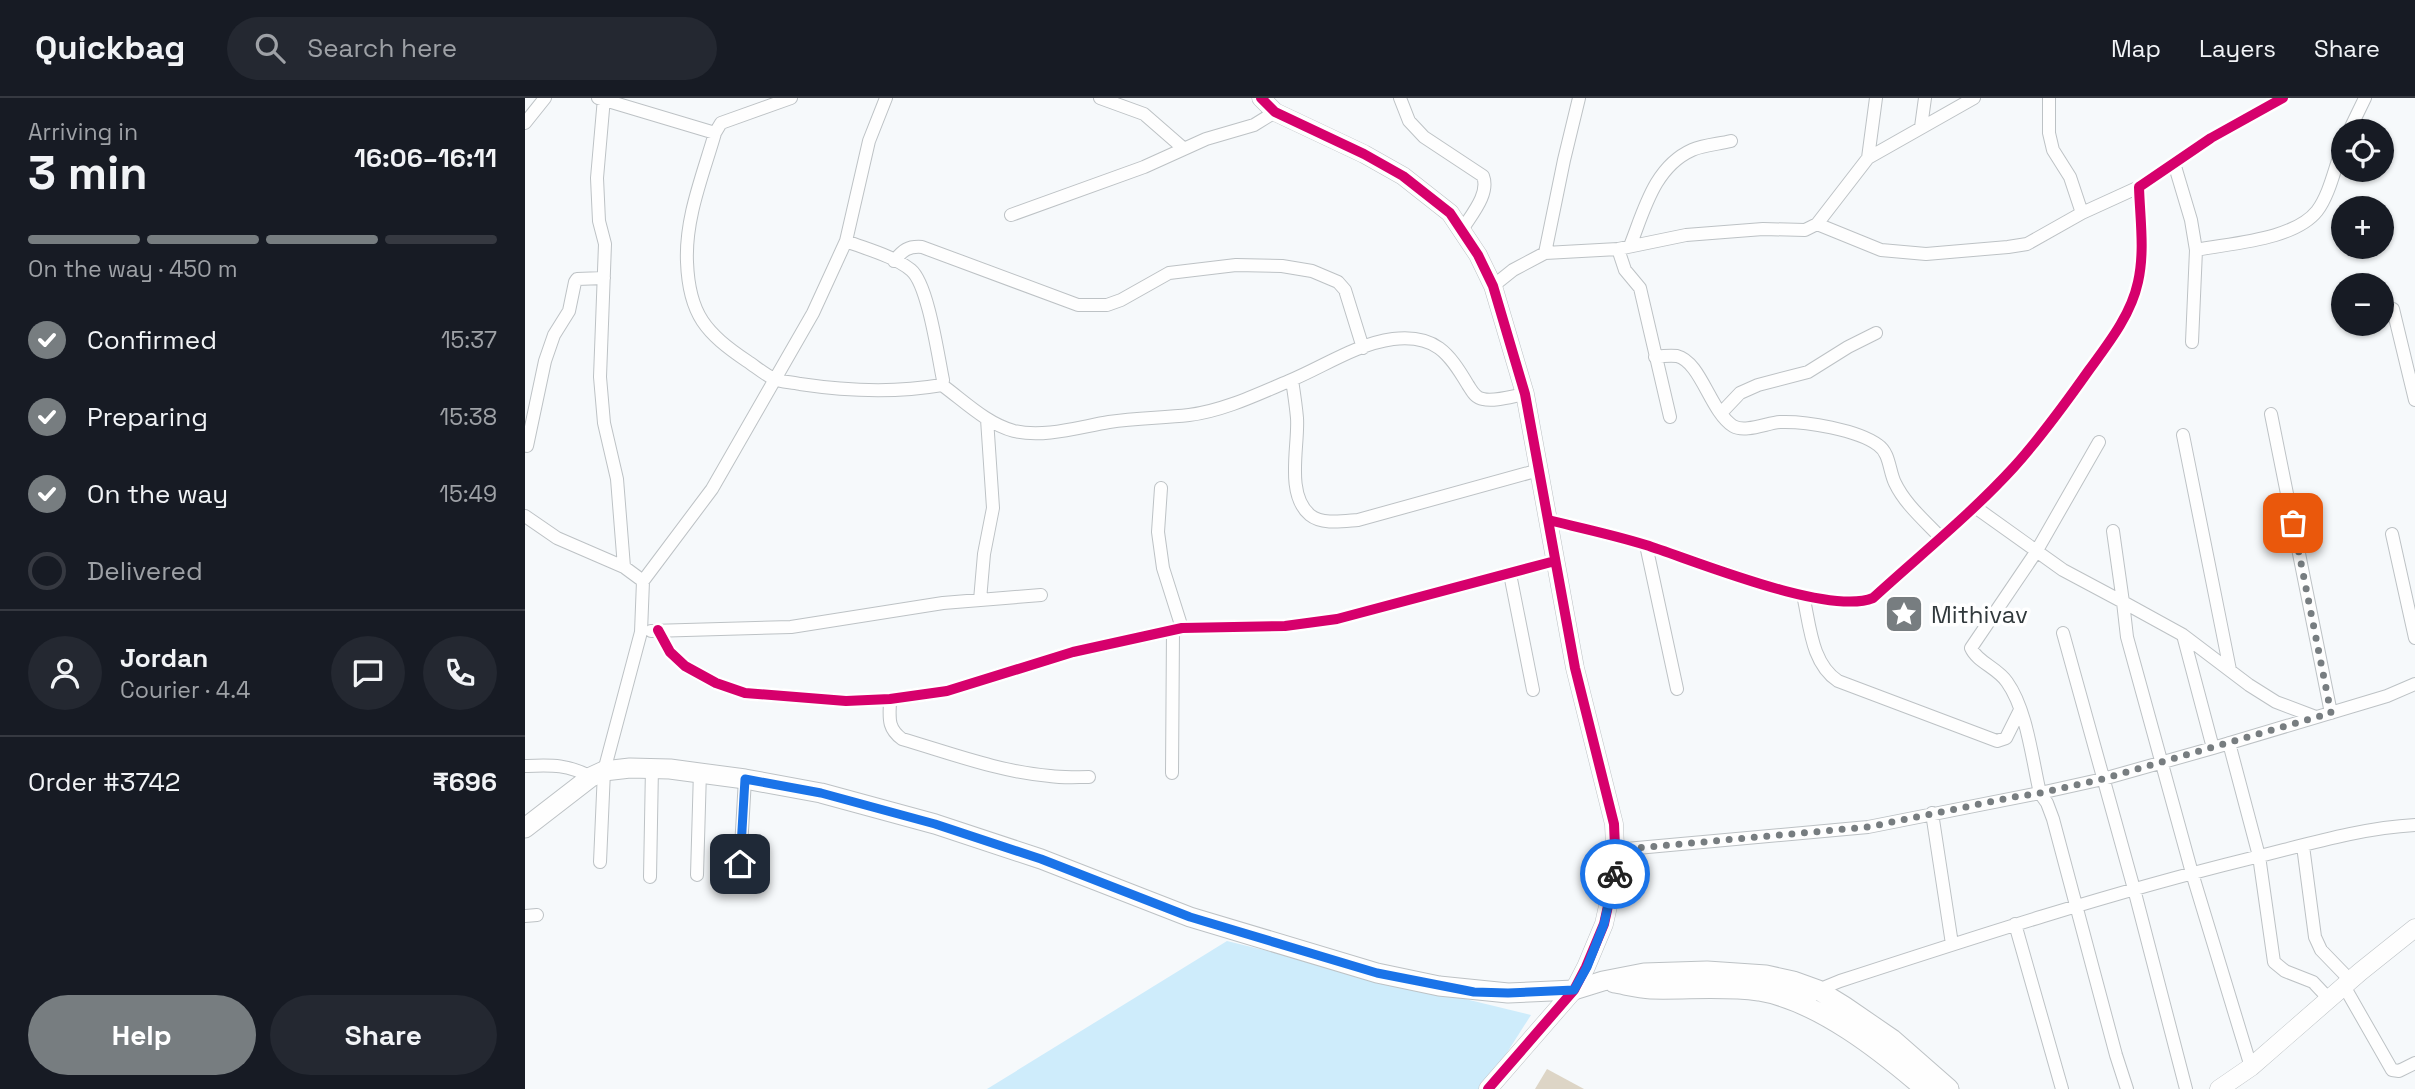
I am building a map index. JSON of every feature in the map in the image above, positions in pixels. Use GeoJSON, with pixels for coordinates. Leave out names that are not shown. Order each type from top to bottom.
{"type":"FeatureCollection","features":[{"type":"Feature","properties":{"kind":"main road"},"geometry":{"type":"LineString","coordinates":[[525,828],[597,774],[652,767],[700,771],[745,779],[821,793],[935,824],[1041,859],[1190,917],[1377,973],[1474,992],[1574,990],[1644,973],[1707,971],[1766,975],[1818,990],[1892,1039],[1949,1089]]}},
{"type":"Feature","properties":{"kind":"main road"},"geometry":{"type":"LineString","coordinates":[[1603,981],[1648,989],[1712,987],[1760,992],[1803,1005],[1841,1027],[1925,1089]]}},
{"type":"Feature","properties":{"kind":"street"},"geometry":{"type":"LineString","coordinates":[[525,123],[545,98]]}},
{"type":"Feature","properties":{"kind":"street"},"geometry":{"type":"LineString","coordinates":[[791,98],[721,123],[715,133],[689,221],[687,262],[692,301],[705,326],[718,342],[775,380],[865,390],[942,385],[988,419],[1014,430],[1039,433],[1127,419],[1191,415],[1292,380],[1363,348],[1394,339],[1409,339],[1434,344],[1451,356],[1476,397],[1485,400],[1525,394]]}},
{"type":"Feature","properties":{"kind":"street"},"geometry":{"type":"LineString","coordinates":[[600,862],[597,774],[641,632],[643,581],[712,489],[813,313],[846,241],[869,141],[885,98]]}},
{"type":"Feature","properties":{"kind":"street"},"geometry":{"type":"LineString","coordinates":[[1100,98],[1144,114],[1183,148]]}},
{"type":"Feature","properties":{"kind":"street"},"geometry":{"type":"LineString","coordinates":[[1261,98],[1275,112],[1364,154],[1403,176],[1450,213],[1478,255],[1493,286],[1525,394],[1575,668],[1614,824],[1616,870],[1604,924],[1587,967],[1574,990],[1488,1089]]}},
{"type":"Feature","properties":{"kind":"street"},"geometry":{"type":"LineString","coordinates":[[1400,98],[1409,121],[1424,137],[1483,176],[1486,183],[1484,193],[1462,230]]}},
{"type":"Feature","properties":{"kind":"street"},"geometry":{"type":"LineString","coordinates":[[1545,253],[1579,98]]}},
{"type":"Feature","properties":{"kind":"street"},"geometry":{"type":"LineString","coordinates":[[1868,158],[1876,98]]}},
{"type":"Feature","properties":{"kind":"street"},"geometry":{"type":"LineString","coordinates":[[1921,127],[1926,98]]}},
{"type":"Feature","properties":{"kind":"street"},"geometry":{"type":"LineString","coordinates":[[1493,286],[1513,270],[1545,253],[1624,247],[1686,235],[1763,229],[1805,230],[1817,224],[1868,158],[1974,98]]}},
{"type":"Feature","properties":{"kind":"street"},"geometry":{"type":"LineString","coordinates":[[2049,98],[2049,133],[2053,150],[2070,177],[2082,214]]}},
{"type":"Feature","properties":{"kind":"street"},"geometry":{"type":"LineString","coordinates":[[1817,224],[1881,250],[1926,254],[2027,244],[2139,187],[2211,138],[2283,98]]}},
{"type":"Feature","properties":{"kind":"street"},"geometry":{"type":"LineString","coordinates":[[2355,119],[2365,98]]}},
{"type":"Feature","properties":{"kind":"street"},"geometry":{"type":"LineString","coordinates":[[624,567],[617,479],[604,424],[600,377],[605,244],[599,221],[597,178],[601,99],[715,133]]}},
{"type":"Feature","properties":{"kind":"street"},"geometry":{"type":"LineString","coordinates":[[1011,215],[1144,167],[1183,148],[1254,125],[1275,112]]}},
{"type":"Feature","properties":{"kind":"street"},"geometry":{"type":"LineString","coordinates":[[1670,417],[1640,288],[1625,270],[1624,247],[1664,170],[1692,150],[1731,141]]}},
{"type":"Feature","properties":{"kind":"street"},"geometry":{"type":"LineString","coordinates":[[2174,163],[2191,220],[2196,250],[2192,342]]}},
{"type":"Feature","properties":{"kind":"street"},"geometry":{"type":"LineString","coordinates":[[2196,250],[2285,232],[2305,224],[2318,209],[2331,176]]}},
{"type":"Feature","properties":{"kind":"street"},"geometry":{"type":"LineString","coordinates":[[1548,520],[1646,545],[1758,583],[1803,595],[1851,602],[1874,598],[1975,507],[2013,467],[2054,419],[2127,313],[2138,283],[2142,245],[2139,187]]}},
{"type":"Feature","properties":{"kind":"street"},"geometry":{"type":"LineString","coordinates":[[846,241],[910,269],[922,285],[942,385]]}},
{"type":"Feature","properties":{"kind":"street"},"geometry":{"type":"LineString","coordinates":[[894,261],[902,251],[922,247],[1078,305],[1107,305],[1169,273],[1236,265],[1282,266],[1312,271],[1338,282],[1346,290],[1363,348]]}},
{"type":"Feature","properties":{"kind":"street"},"geometry":{"type":"LineString","coordinates":[[527,446],[545,361],[554,335],[569,311],[576,280],[604,278]]}},
{"type":"Feature","properties":{"kind":"street"},"geometry":{"type":"LineString","coordinates":[[2394,313],[2415,400]]}},
{"type":"Feature","properties":{"kind":"street"},"geometry":{"type":"LineString","coordinates":[[1721,413],[1740,393],[1758,385],[1808,372],[1848,346],[1876,333]]}},
{"type":"Feature","properties":{"kind":"street"},"geometry":{"type":"LineString","coordinates":[[1655,357],[1676,356],[1691,365],[1713,406],[1733,426],[1742,428],[1776,422],[1805,422],[1870,439],[1882,447],[1894,482],[1906,500],[1940,537]]}},
{"type":"Feature","properties":{"kind":"street"},"geometry":{"type":"LineString","coordinates":[[1292,380],[1298,420],[1296,485],[1311,516],[1332,522],[1359,520],[1539,470]]}},
{"type":"Feature","properties":{"kind":"street"},"geometry":{"type":"LineString","coordinates":[[2271,414],[2331,713]]}},
{"type":"Feature","properties":{"kind":"street"},"geometry":{"type":"LineString","coordinates":[[979,600],[993,508],[988,419]]}},
{"type":"Feature","properties":{"kind":"street"},"geometry":{"type":"LineString","coordinates":[[2183,435],[2230,670]]}},
{"type":"Feature","properties":{"kind":"street"},"geometry":{"type":"LineString","coordinates":[[2099,442],[2036,552],[1971,648],[1973,653],[1995,668],[2007,681],[2020,710],[2040,793],[2053,819],[2127,1089]]}},
{"type":"Feature","properties":{"kind":"street"},"geometry":{"type":"LineString","coordinates":[[1161,488],[1159,532],[1163,568],[1178,629],[1172,773]]}},
{"type":"Feature","properties":{"kind":"street"},"geometry":{"type":"LineString","coordinates":[[1975,507],[2063,570],[2183,635],[2276,702],[2316,717]]}},
{"type":"Feature","properties":{"kind":"street"},"geometry":{"type":"LineString","coordinates":[[525,516],[557,538],[624,567],[643,581]]}},
{"type":"Feature","properties":{"kind":"street"},"geometry":{"type":"LineString","coordinates":[[2113,531],[2127,637],[2192,873],[2251,1067]]}},
{"type":"Feature","properties":{"kind":"street"},"geometry":{"type":"LineString","coordinates":[[2392,534],[2415,638]]}},
{"type":"Feature","properties":{"kind":"street"},"geometry":{"type":"LineString","coordinates":[[1646,545],[1677,689]]}},
{"type":"Feature","properties":{"kind":"street"},"geometry":{"type":"LineString","coordinates":[[658,631],[670,652],[685,666],[716,683],[745,694],[846,701],[890,699],[947,691],[1073,652],[1178,629],[1285,626],[1337,619],[1555,561]]}},
{"type":"Feature","properties":{"kind":"street"},"geometry":{"type":"LineString","coordinates":[[1510,574],[1533,690]]}},
{"type":"Feature","properties":{"kind":"street"},"geometry":{"type":"LineString","coordinates":[[641,632],[791,626],[930,605],[1041,595]]}},
{"type":"Feature","properties":{"kind":"street"},"geometry":{"type":"LineString","coordinates":[[1803,595],[1819,663],[1826,673],[1838,681],[1997,741],[2006,738],[2020,710]]}},
{"type":"Feature","properties":{"kind":"street"},"geometry":{"type":"LineString","coordinates":[[2063,633],[2186,1089]]}},
{"type":"Feature","properties":{"kind":"street"},"geometry":{"type":"LineString","coordinates":[[2183,635],[2213,748]]}},
{"type":"Feature","properties":{"kind":"street"},"geometry":{"type":"LineString","coordinates":[[1615,850],[1868,827],[2040,793],[2103,779],[2213,748],[2386,696],[2415,684]]}},
{"type":"Feature","properties":{"kind":"street"},"geometry":{"type":"LineString","coordinates":[[890,699],[892,732],[902,739],[1026,772],[1089,777]]}},
{"type":"Feature","properties":{"kind":"street"},"geometry":{"type":"LineString","coordinates":[[2229,743],[2259,856],[2274,962],[2285,971],[2313,982],[2329,999]]}},
{"type":"Feature","properties":{"kind":"street"},"geometry":{"type":"LineString","coordinates":[[525,766],[564,765],[597,774]]}},
{"type":"Feature","properties":{"kind":"street"},"geometry":{"type":"LineString","coordinates":[[650,877],[652,767]]}},
{"type":"Feature","properties":{"kind":"street"},"geometry":{"type":"LineString","coordinates":[[697,875],[700,771]]}},
{"type":"Feature","properties":{"kind":"street"},"geometry":{"type":"LineString","coordinates":[[740,864],[745,779]]}},
{"type":"Feature","properties":{"kind":"street"},"geometry":{"type":"LineString","coordinates":[[1932,813],[1952,944]]}},
{"type":"Feature","properties":{"kind":"street"},"geometry":{"type":"LineString","coordinates":[[1803,1005],[1818,990],[1840,981],[2076,905],[2259,856],[2391,827],[2415,825]]}},
{"type":"Feature","properties":{"kind":"street"},"geometry":{"type":"LineString","coordinates":[[2303,846],[2315,937],[2321,950],[2347,983],[2392,1070],[2399,1071],[2415,1063]]}},
{"type":"Feature","properties":{"kind":"street"},"geometry":{"type":"LineString","coordinates":[[2015,924],[2062,1089]]}},
{"type":"Feature","properties":{"kind":"street"},"geometry":{"type":"LineString","coordinates":[[2219,1089],[2251,1067],[2347,983],[2413,935]]}},
{"type":"Feature","properties":{"kind":"shaded area"},"geometry":{"type":"Polygon","coordinates":[[[1227,941],[1531,1015],[1484,1089],[987,1089],[1227,941]]]}},
{"type":"Feature","properties":{"kind":"building"},"geometry":{"type":"Polygon","coordinates":[[[1547,1069],[1584,1089],[1535,1089],[1547,1069]]]}},
{"type":"Feature","properties":{"kind":"cycle path"},"geometry":{"type":"LineString","coordinates":[[1261,98],[1275,112],[1364,154],[1403,176],[1450,213],[1478,255],[1493,286],[1525,394],[1575,668],[1614,824],[1616,870],[1604,924],[1574,990],[1488,1089]]}},
{"type":"Feature","properties":{"kind":"cycle path"},"geometry":{"type":"LineString","coordinates":[[1548,520],[1634,541],[1728,574],[1795,593],[1852,602],[1873,598],[1963,518],[2014,467],[2053,420],[2111,339],[2130,306],[2138,282],[2142,247],[2139,187],[2211,138],[2283,98]]}},
{"type":"Feature","properties":{"kind":"cycle path"},"geometry":{"type":"LineString","coordinates":[[658,630],[670,652],[685,666],[716,683],[745,693],[846,701],[890,699],[947,691],[1073,652],[1182,628],[1285,626],[1337,619],[1555,561]]}},
{"type":"Feature","properties":{"kind":"way so far"},"geometry":{"type":"LineString","coordinates":[[1615,874],[1615,850],[1868,827],[2103,779],[2331,713],[2293,523]]}},
{"type":"Feature","properties":{"kind":"place","name":"Mithivav"},"geometry":{"type":"Point","coordinates":[1904,614]}},
{"type":"Feature","properties":{"kind":"route"},"geometry":{"type":"LineString","coordinates":[[740,864],[745,779],[821,793],[935,824],[1041,859],[1190,917],[1377,973],[1474,992],[1508,993],[1574,990],[1587,967],[1604,924],[1615,874]]}}]}
